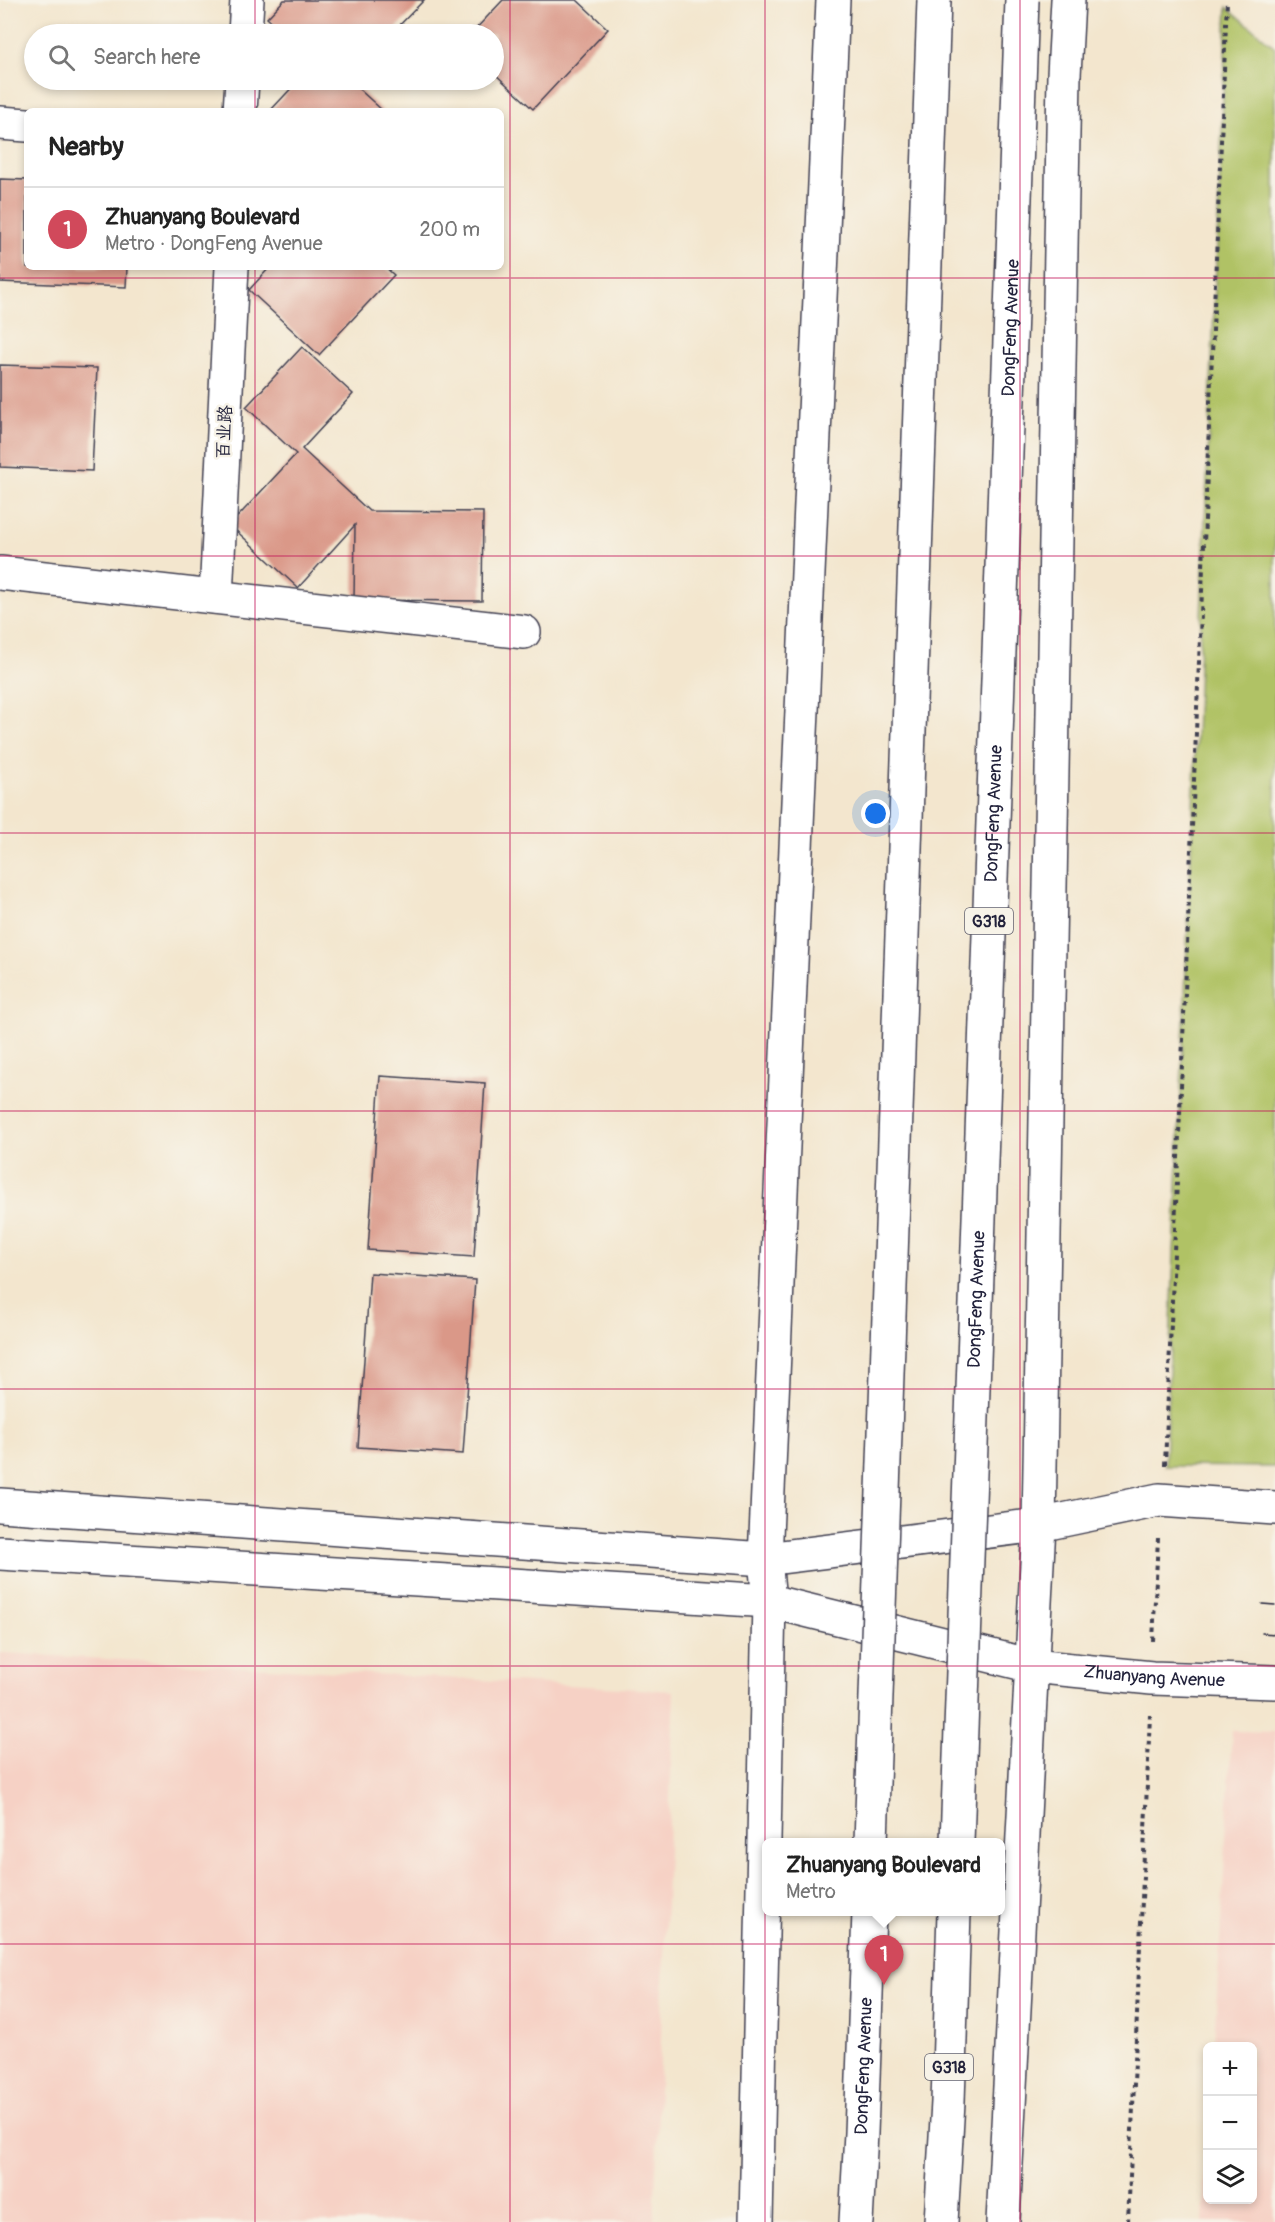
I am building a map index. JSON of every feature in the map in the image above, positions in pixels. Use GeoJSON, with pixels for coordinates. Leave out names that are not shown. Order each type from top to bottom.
{"type":"FeatureCollection","features":[{"type":"Feature","properties":{"kind":"main road"},"geometry":{"type":"LineString","coordinates":[[246,24],[247,0]]}},
{"type":"Feature","properties":{"kind":"main road"},"geometry":{"type":"LineString","coordinates":[[764,1838],[769,1601],[765,1559],[833,0]]}},
{"type":"Feature","properties":{"kind":"main road"},"geometry":{"type":"LineString","coordinates":[[871,1838],[934,0]]}},
{"type":"Feature","properties":{"kind":"main road","name":"DongFeng Avenue"},"geometry":{"type":"LineString","coordinates":[[957,1838],[1022,0]]}},
{"type":"Feature","properties":{"kind":"main road"},"geometry":{"type":"LineString","coordinates":[[1003,2222],[1039,1525],[1064,87],[1068,0]]}},
{"type":"Feature","properties":{"kind":"main road"},"geometry":{"type":"LineString","coordinates":[[240,108],[241,90]]}},
{"type":"Feature","properties":{"kind":"main road"},"geometry":{"type":"LineString","coordinates":[[0,123],[24,125]]}},
{"type":"Feature","properties":{"kind":"main road","name":"百业路"},"geometry":{"type":"LineString","coordinates":[[216,597],[232,270]]}},
{"type":"Feature","properties":{"kind":"main road"},"geometry":{"type":"LineString","coordinates":[[0,573],[524,632]]}},
{"type":"Feature","properties":{"kind":"main road"},"geometry":{"type":"LineString","coordinates":[[0,1505],[765,1559],[1039,1525],[1159,1500],[1275,1508]]}},
{"type":"Feature","properties":{"kind":"main road","name":"Zhuanyang Avenue"},"geometry":{"type":"LineString","coordinates":[[0,1553],[769,1601],[1032,1666],[1152,1678],[1275,1682]]}},
{"type":"Feature","properties":{"kind":"main road"},"geometry":{"type":"LineString","coordinates":[[756,2222],[762,1916]]}},
{"type":"Feature","properties":{"kind":"main road","name":"DongFeng Avenue"},"geometry":{"type":"LineString","coordinates":[[856,2222],[869,1916]]}},
{"type":"Feature","properties":{"kind":"main road","name":"G318"},"geometry":{"type":"LineString","coordinates":[[941,2222],[948,2102],[954,1916]]}},
{"type":"Feature","properties":{"kind":"path"},"geometry":{"type":"LineString","coordinates":[[1128,2222],[1159,1500],[1165,1466],[1227,0]]}},
{"type":"Feature","properties":{"kind":"shaded area"},"geometry":{"type":"Polygon","coordinates":[[[0,1653],[674,1691],[654,2222],[0,2222],[0,1653]]]}},
{"type":"Feature","properties":{"kind":"shaded area"},"geometry":{"type":"Polygon","coordinates":[[[1232,1731],[1275,1732],[1275,2222],[1203,2222],[1204,2204],[1257,2204],[1257,2042],[1214,2042],[1232,1731]]]}},
{"type":"Feature","properties":{"kind":"green space"},"geometry":{"type":"Polygon","coordinates":[[[1227,7],[1275,47],[1275,1467],[1165,1466],[1227,7]]]}},
{"type":"Feature","properties":{"kind":"building"},"geometry":{"type":"Polygon","coordinates":[[[284,0],[424,0],[401,24],[274,24],[267,18],[284,0]]]}},
{"type":"Feature","properties":{"kind":"building"},"geometry":{"type":"Polygon","coordinates":[[[503,0],[577,0],[608,29],[533,109],[504,82],[504,24],[480,24],[503,0]]]}},
{"type":"Feature","properties":{"kind":"building"},"geometry":{"type":"Polygon","coordinates":[[[290,90],[360,90],[380,108],[273,108],[290,90]]]}},
{"type":"Feature","properties":{"kind":"building"},"geometry":{"type":"Polygon","coordinates":[[[0,179],[24,180],[24,270],[127,270],[126,287],[0,282],[0,179]]]}},
{"type":"Feature","properties":{"kind":"building"},"geometry":{"type":"Polygon","coordinates":[[[267,270],[388,270],[394,275],[319,355],[249,290],[267,270]]]}},
{"type":"Feature","properties":{"kind":"building"},"geometry":{"type":"Polygon","coordinates":[[[302,347],[353,394],[302,449],[369,511],[483,512],[482,601],[354,600],[355,525],[298,588],[230,525],[296,454],[246,407],[302,347]]]}},
{"type":"Feature","properties":{"kind":"building"},"geometry":{"type":"Polygon","coordinates":[[[0,365],[97,368],[92,471],[0,467],[0,365]]]}},
{"type":"Feature","properties":{"kind":"building"},"geometry":{"type":"Polygon","coordinates":[[[380,1076],[485,1083],[474,1257],[368,1250],[380,1076]]]}},
{"type":"Feature","properties":{"kind":"building"},"geometry":{"type":"Polygon","coordinates":[[[370,1273],[475,1280],[463,1454],[358,1447],[370,1273]]]}},
{"type":"Feature","properties":{"kind":"tram line"},"geometry":{"type":"LineString","coordinates":[[1262,1604],[1275,1605]]}},
{"type":"Feature","properties":{"kind":"tram line"},"geometry":{"type":"LineString","coordinates":[[1262,1633],[1275,1634]]}},
{"type":"Feature","properties":{"kind":"place","name":"Zhuanyang Boulevard"},"geometry":{"type":"Point","coordinates":[884,1985]}}]}
